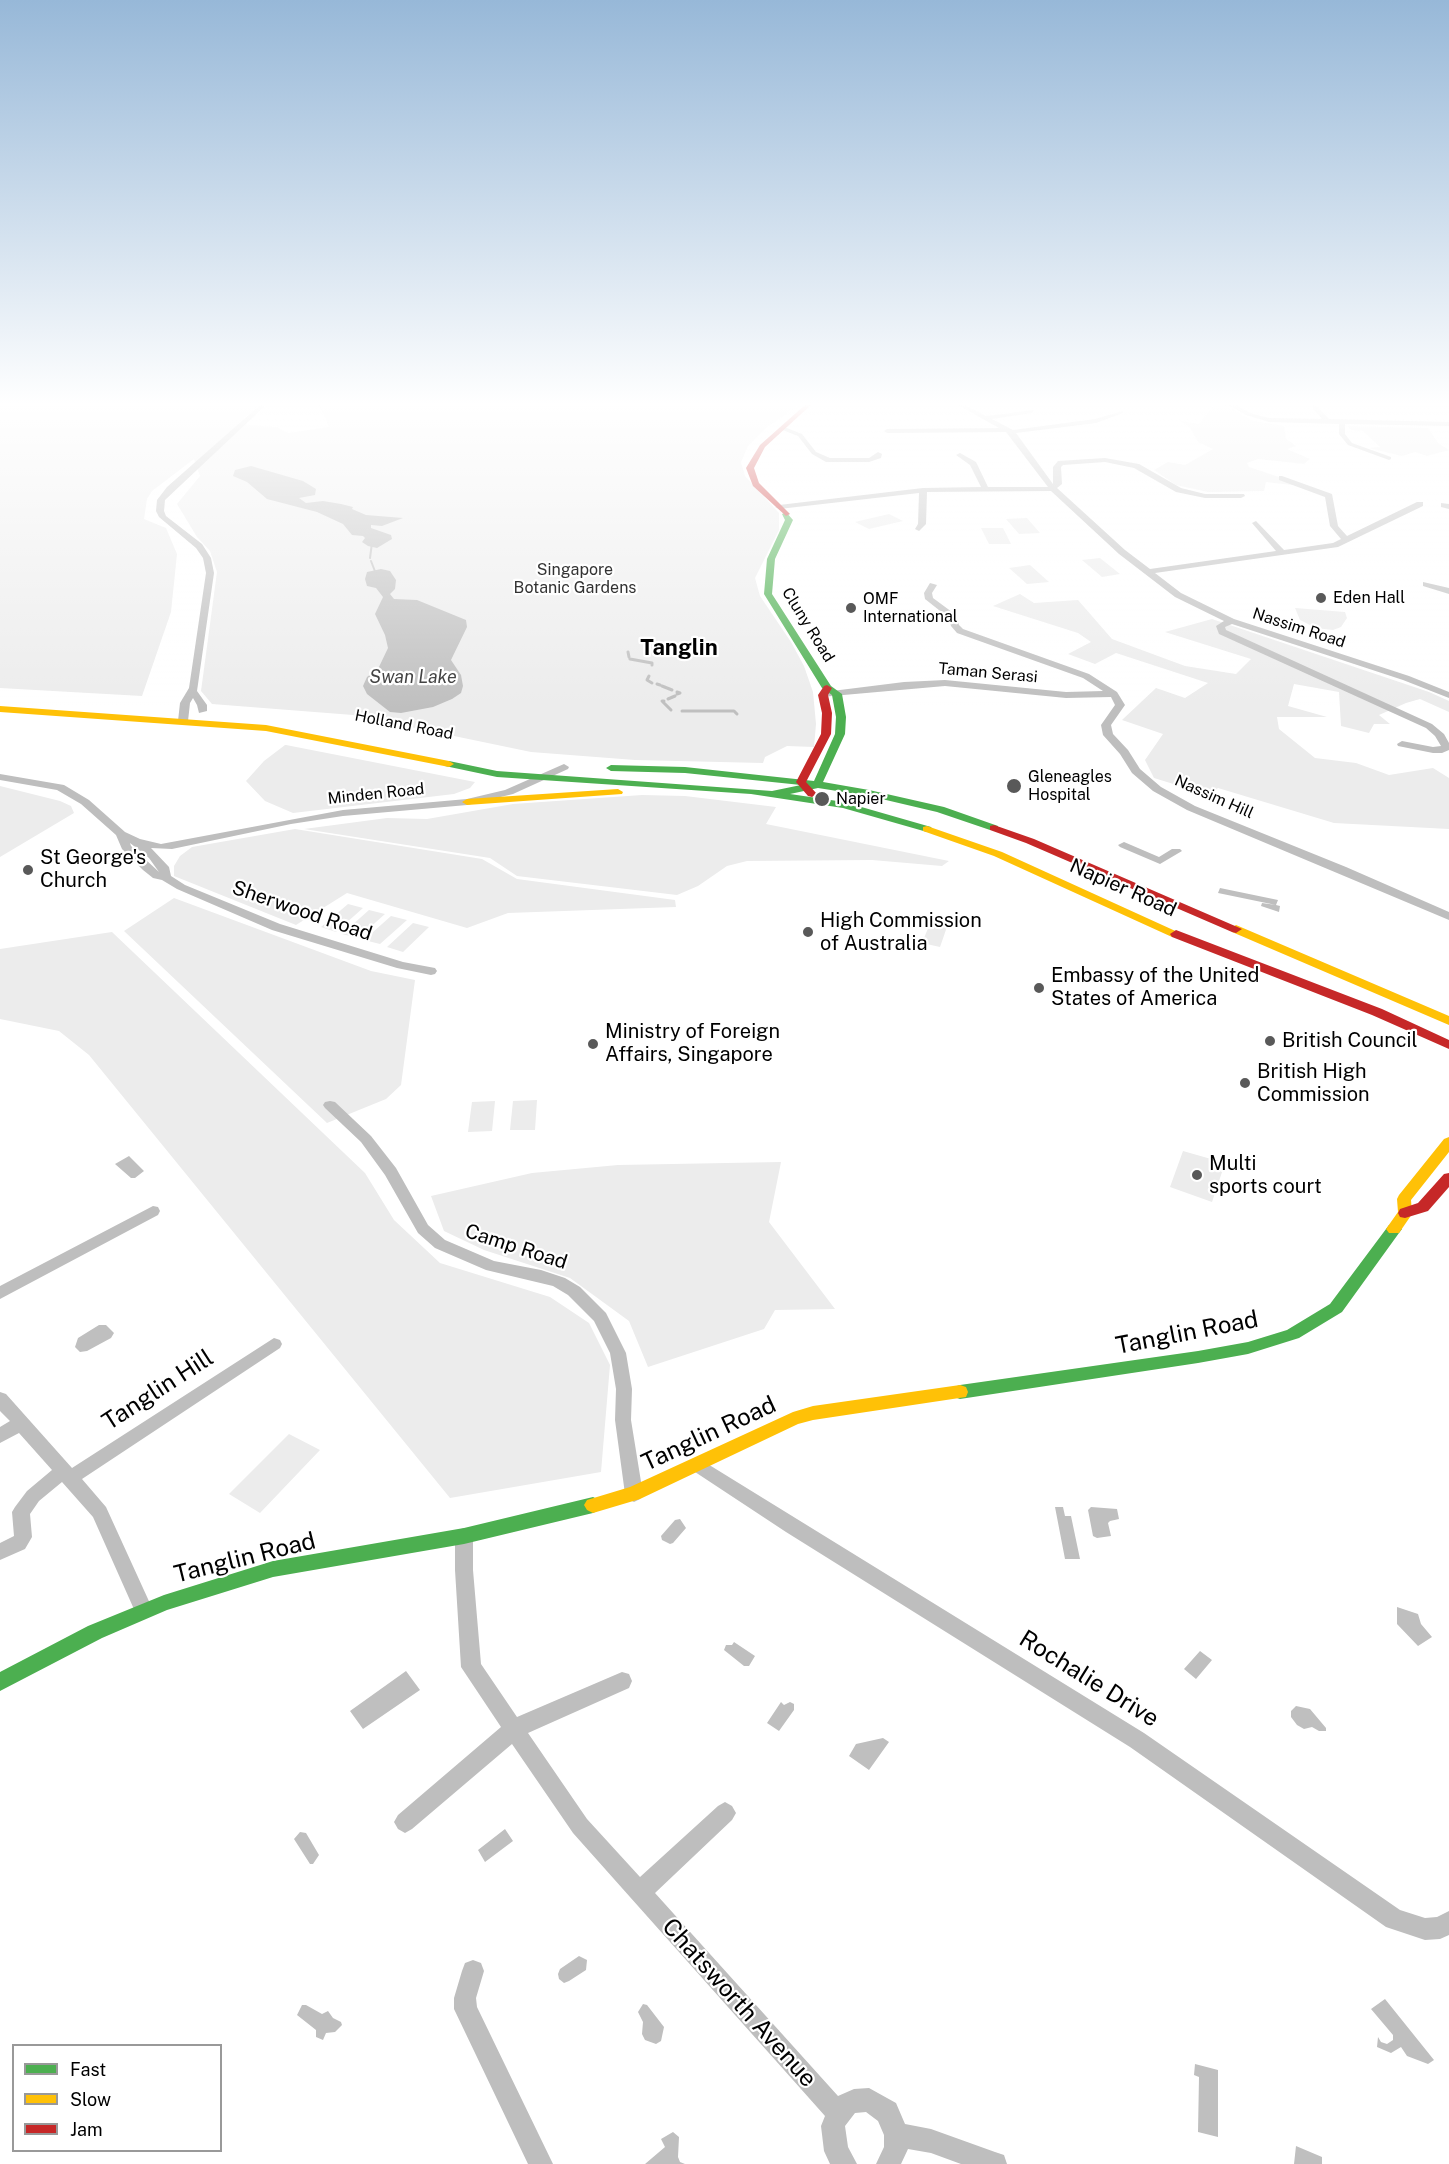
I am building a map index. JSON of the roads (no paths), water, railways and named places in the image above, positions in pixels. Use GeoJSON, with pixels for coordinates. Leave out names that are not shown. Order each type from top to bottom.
{"type":"FeatureCollection","features":[{"type":"Feature","properties":{"kind":"main road","name":"Cluny Road"},"geometry":{"type":"LineString","coordinates":[[779,507],[789,520],[771,559],[768,594],[829,692],[841,717],[840,735],[808,785]]}},
{"type":"Feature","properties":{"kind":"main road","name":"Holland Road"},"geometry":{"type":"LineString","coordinates":[[0,698],[184,716],[266,728],[497,774],[692,786],[772,794]]}},
{"type":"Feature","properties":{"kind":"main road","name":"Holland Road"},"geometry":{"type":"LineString","coordinates":[[0,709],[184,716],[202,711],[273,717],[479,757],[564,767],[694,771],[808,785]]}},
{"type":"Feature","properties":{"kind":"main road"},"geometry":{"type":"LineString","coordinates":[[462,803],[485,793],[492,787],[497,774]]}},
{"type":"Feature","properties":{"kind":"main road"},"geometry":{"type":"LineString","coordinates":[[462,803],[597,794],[660,785]]}},
{"type":"Feature","properties":{"kind":"main road"},"geometry":{"type":"LineString","coordinates":[[772,794],[808,785],[823,801]]}},
{"type":"Feature","properties":{"kind":"main road","name":"Napier Road"},"geometry":{"type":"LineString","coordinates":[[808,785],[869,793],[959,816],[1030,841],[1449,1021]]}},
{"type":"Feature","properties":{"kind":"main road","name":"Napier Road"},"geometry":{"type":"LineString","coordinates":[[772,794],[823,801],[912,824],[958,839],[1020,864],[1174,933],[1368,1008],[1449,1045]]}},
{"type":"Feature","properties":{"kind":"main road"},"geometry":{"type":"LineString","coordinates":[[1135,916],[1157,913],[1160,906],[1159,896]]}},
{"type":"Feature","properties":{"kind":"main road"},"geometry":{"type":"LineString","coordinates":[[1174,933],[1168,916],[1177,913],[1198,914]]}},
{"type":"Feature","properties":{"kind":"main road","name":"Tanglin Road"},"geometry":{"type":"LineString","coordinates":[[1405,1213],[1404,1199],[1449,1142]]}},
{"type":"Feature","properties":{"kind":"main road","name":"Tanglin Road"},"geometry":{"type":"LineString","coordinates":[[0,1682],[144,1610],[273,1569],[464,1536],[634,1494],[793,1419],[813,1413],[1198,1357],[1248,1348],[1293,1334],[1336,1308],[1405,1213],[1423,1207],[1449,1178]]}},
{"type":"Feature","properties":{"kind":"street"},"geometry":{"type":"LineString","coordinates":[[160,506],[163,517],[199,546],[207,558],[210,573],[193,692],[185,703],[184,716]]}},
{"type":"Feature","properties":{"kind":"street"},"geometry":{"type":"LineString","coordinates":[[779,507],[788,506]]}},
{"type":"Feature","properties":{"kind":"street"},"geometry":{"type":"LineString","coordinates":[[919,529],[922,524],[922,506]]}},
{"type":"Feature","properties":{"kind":"street","name":"Nassim Road"},"geometry":{"type":"LineString","coordinates":[[1072,506],[1178,595],[1232,621],[1410,679],[1449,695]]}},
{"type":"Feature","properties":{"kind":"street"},"geometry":{"type":"LineString","coordinates":[[1331,506],[1334,526],[1347,541]]}},
{"type":"Feature","properties":{"kind":"street"},"geometry":{"type":"LineString","coordinates":[[1148,572],[1335,545],[1415,506]]}},
{"type":"Feature","properties":{"kind":"street"},"geometry":{"type":"LineString","coordinates":[[1256,523],[1282,553]]}},
{"type":"Feature","properties":{"kind":"street"},"geometry":{"type":"LineString","coordinates":[[1426,584],[1449,591]]}},
{"type":"Feature","properties":{"kind":"street"},"geometry":{"type":"LineString","coordinates":[[933,585],[928,593],[931,602],[953,617],[955,626],[960,631],[1086,676],[1114,694]]}},
{"type":"Feature","properties":{"kind":"street"},"geometry":{"type":"LineString","coordinates":[[1232,621],[1220,626],[1222,632],[1429,726],[1439,734],[1446,747],[1442,750],[1433,750],[1402,744]]}},
{"type":"Feature","properties":{"kind":"street","name":"Taman Serasi"},"geometry":{"type":"LineString","coordinates":[[829,692],[945,683],[1066,695],[1114,694]]}},
{"type":"Feature","properties":{"kind":"street"},"geometry":{"type":"LineString","coordinates":[[193,692],[202,705],[202,711]]}},
{"type":"Feature","properties":{"kind":"street","name":"Nassim Hill"},"geometry":{"type":"LineString","coordinates":[[1114,694],[1120,705],[1106,724],[1108,735],[1124,752],[1136,771],[1157,789],[1191,808],[1342,869],[1449,916]]}},
{"type":"Feature","properties":{"kind":"street","name":"Minden Road"},"geometry":{"type":"LineString","coordinates":[[137,842],[161,847],[187,844],[303,819],[362,811],[462,803],[509,792],[564,767]]}},
{"type":"Feature","properties":{"kind":"street"},"geometry":{"type":"LineString","coordinates":[[0,777],[60,788],[85,802],[121,834],[137,842]]}},
{"type":"Feature","properties":{"kind":"street","name":"Sherwood Road"},"geometry":{"type":"LineString","coordinates":[[121,834],[126,847],[140,861],[157,876],[165,873]]}},
{"type":"Feature","properties":{"kind":"street","name":"Sherwood Road"},"geometry":{"type":"LineString","coordinates":[[137,842],[181,887],[276,927],[401,965],[431,971]]}},
{"type":"Feature","properties":{"kind":"street"},"geometry":{"type":"LineString","coordinates":[[165,873],[167,862],[187,844]]}},
{"type":"Feature","properties":{"kind":"street","name":"Minden Road"},"geometry":{"type":"LineString","coordinates":[[140,861],[187,844]]}},
{"type":"Feature","properties":{"kind":"street"},"geometry":{"type":"LineString","coordinates":[[1124,845],[1160,861],[1176,851]]}},
{"type":"Feature","properties":{"kind":"street","name":"Camp Road"},"geometry":{"type":"LineString","coordinates":[[330,1105],[366,1140],[391,1172],[423,1230],[440,1245],[491,1266],[559,1282],[574,1291],[600,1317],[618,1353],[624,1389],[623,1420],[634,1494]]}},
{"type":"Feature","properties":{"kind":"street"},"geometry":{"type":"LineString","coordinates":[[0,1293],[153,1211]]}},
{"type":"Feature","properties":{"kind":"street","name":"Tanglin Hill"},"geometry":{"type":"LineString","coordinates":[[0,1552],[19,1543],[23,1537],[21,1512],[33,1496],[274,1344]]}},
{"type":"Feature","properties":{"kind":"street"},"geometry":{"type":"LineString","coordinates":[[0,1399],[100,1512],[144,1610]]}},
{"type":"Feature","properties":{"kind":"street"},"geometry":{"type":"LineString","coordinates":[[0,1436],[21,1422]]}},
{"type":"Feature","properties":{"kind":"street","name":"Rochalie Drive"},"geometry":{"type":"LineString","coordinates":[[698,1465],[1137,1740],[1394,1919],[1425,1929],[1440,1928],[1449,1922]]}},
{"type":"Feature","properties":{"kind":"street","name":"Chatsworth Avenue"},"geometry":{"type":"LineString","coordinates":[[464,1536],[464,1570],[471,1667],[580,1826],[838,2113]]}},
{"type":"Feature","properties":{"kind":"street"},"geometry":{"type":"LineString","coordinates":[[405,1822],[514,1729],[622,1681]]}},
{"type":"Feature","properties":{"kind":"street"},"geometry":{"type":"LineString","coordinates":[[640,1892],[725,1813]]}},
{"type":"Feature","properties":{"kind":"street"},"geometry":{"type":"LineString","coordinates":[[473,1971],[465,1998],[466,2009],[541,2164]]}},
{"type":"Feature","properties":{"kind":"street"},"geometry":{"type":"LineString","coordinates":[[839,2163],[832,2137],[838,2113],[854,2101],[869,2100],[888,2112],[897,2135],[896,2149],[888,2164]]}},
{"type":"Feature","properties":{"kind":"street"},"geometry":{"type":"LineString","coordinates":[[897,2135],[931,2141],[995,2164]]}},
{"type":"Feature","properties":{"kind":"water"},"geometry":{"type":"Polygon","coordinates":[[[294,506],[349,506],[366,515],[403,518],[382,526],[371,525],[371,528],[391,535],[392,539],[377,548],[362,542],[365,538],[363,536],[352,535],[343,524],[317,512],[294,506]]]}},
{"type":"Feature","properties":{"kind":"water","name":"Swan Lake"},"geometry":{"type":"Polygon","coordinates":[[[381,569],[390,571],[396,580],[395,589],[390,594],[394,599],[417,600],[466,620],[467,627],[451,660],[461,675],[463,686],[461,693],[452,699],[433,707],[401,713],[390,712],[367,694],[363,686],[367,677],[378,669],[388,648],[385,635],[375,614],[383,597],[376,588],[367,586],[365,579],[367,572],[381,569]]]}},
{"type":"Feature","properties":{"kind":"water"},"geometry":{"type":"Polygon","coordinates":[[[1220,888],[1278,900],[1276,905],[1218,893],[1220,888]]]}},
{"type":"Feature","properties":{"kind":"water"},"geometry":{"type":"Polygon","coordinates":[[[1262,903],[1280,906],[1279,912],[1261,906],[1262,903]]]}},
{"type":"Feature","properties":{"kind":"water"},"geometry":{"type":"Polygon","coordinates":[[[129,1156],[144,1171],[135,1178],[131,1178],[115,1164],[129,1156]]]}},
{"type":"Feature","properties":{"kind":"water"},"geometry":{"type":"Polygon","coordinates":[[[99,1325],[106,1325],[114,1333],[111,1338],[87,1351],[80,1352],[75,1347],[78,1338],[99,1325]]]}},
{"type":"Feature","properties":{"kind":"water"},"geometry":{"type":"Polygon","coordinates":[[[1055,1507],[1063,1507],[1065,1516],[1071,1516],[1080,1559],[1065,1559],[1055,1507]]]}},
{"type":"Feature","properties":{"kind":"water"},"geometry":{"type":"Polygon","coordinates":[[[1091,1507],[1117,1509],[1119,1519],[1108,1523],[1111,1536],[1097,1538],[1093,1536],[1088,1510],[1091,1507]]]}},
{"type":"Feature","properties":{"kind":"water"},"geometry":{"type":"Polygon","coordinates":[[[680,1519],[686,1528],[673,1543],[662,1540],[661,1536],[675,1520],[680,1519]]]}},
{"type":"Feature","properties":{"kind":"water"},"geometry":{"type":"Polygon","coordinates":[[[1397,1607],[1418,1614],[1421,1624],[1432,1637],[1418,1646],[1397,1624],[1397,1607]]]}},
{"type":"Feature","properties":{"kind":"water"},"geometry":{"type":"Polygon","coordinates":[[[734,1642],[755,1656],[749,1666],[744,1666],[724,1650],[726,1645],[732,1645],[734,1642]]]}},
{"type":"Feature","properties":{"kind":"water"},"geometry":{"type":"Polygon","coordinates":[[[1200,1651],[1212,1660],[1196,1679],[1184,1669],[1200,1651]]]}},
{"type":"Feature","properties":{"kind":"water"},"geometry":{"type":"Polygon","coordinates":[[[406,1671],[420,1690],[363,1729],[350,1711],[406,1671]]]}},
{"type":"Feature","properties":{"kind":"water"},"geometry":{"type":"Polygon","coordinates":[[[781,1702],[784,1705],[790,1702],[794,1704],[794,1710],[779,1731],[767,1723],[781,1702]]]}},
{"type":"Feature","properties":{"kind":"water"},"geometry":{"type":"Polygon","coordinates":[[[1296,1706],[1310,1709],[1326,1731],[1319,1731],[1312,1727],[1304,1729],[1297,1725],[1291,1717],[1291,1711],[1296,1706]]]}},
{"type":"Feature","properties":{"kind":"water"},"geometry":{"type":"Polygon","coordinates":[[[883,1738],[889,1742],[869,1770],[849,1756],[856,1744],[883,1738]]]}},
{"type":"Feature","properties":{"kind":"water"},"geometry":{"type":"Polygon","coordinates":[[[505,1829],[513,1841],[485,1862],[478,1850],[505,1829]]]}},
{"type":"Feature","properties":{"kind":"water"},"geometry":{"type":"Polygon","coordinates":[[[300,1832],[306,1833],[319,1855],[313,1864],[310,1864],[294,1839],[300,1832]]]}},
{"type":"Feature","properties":{"kind":"water"},"geometry":{"type":"Polygon","coordinates":[[[579,1956],[587,1960],[586,1970],[564,1983],[559,1979],[560,1969],[579,1956]]]}},
{"type":"Feature","properties":{"kind":"water"},"geometry":{"type":"Polygon","coordinates":[[[1385,1999],[1434,2060],[1428,2064],[1407,2056],[1401,2047],[1391,2053],[1377,2047],[1378,2037],[1381,2042],[1387,2044],[1393,2040],[1393,2035],[1371,2009],[1385,1999]]]}},
{"type":"Feature","properties":{"kind":"water"},"geometry":{"type":"Polygon","coordinates":[[[643,2004],[647,2005],[664,2027],[661,2041],[656,2044],[645,2040],[642,2034],[643,2022],[638,2012],[643,2004]]]}},
{"type":"Feature","properties":{"kind":"water"},"geometry":{"type":"Polygon","coordinates":[[[302,2005],[322,2014],[328,2011],[342,2025],[335,2032],[326,2033],[323,2040],[316,2037],[316,2030],[297,2015],[302,2005]]]}},
{"type":"Feature","properties":{"kind":"water"},"geometry":{"type":"Polygon","coordinates":[[[1195,2064],[1218,2070],[1218,2137],[1198,2132],[1199,2077],[1194,2075],[1195,2064]]]}},
{"type":"Feature","properties":{"kind":"water"},"geometry":{"type":"Polygon","coordinates":[[[673,2132],[679,2137],[678,2157],[680,2162],[685,2164],[645,2164],[665,2147],[661,2139],[673,2132]]]}},
{"type":"Feature","properties":{"kind":"water"},"geometry":{"type":"Polygon","coordinates":[[[1296,2146],[1322,2157],[1322,2164],[1294,2164],[1296,2146]]]}},
{"type":"Feature","properties":{"kind":"waterway"},"geometry":{"type":"LineString","coordinates":[[370,558],[372,543]]}},
{"type":"Feature","properties":{"kind":"waterway"},"geometry":{"type":"LineString","coordinates":[[371,561],[376,574]]}},
{"type":"Feature","properties":{"kind":"waterway"},"geometry":{"type":"LineString","coordinates":[[628,652],[629,657]]}},
{"type":"Feature","properties":{"kind":"waterway"},"geometry":{"type":"LineString","coordinates":[[630,659],[652,663],[652,665]]}},
{"type":"Feature","properties":{"kind":"waterway"},"geometry":{"type":"LineString","coordinates":[[649,676],[647,680],[652,683]]}},
{"type":"Feature","properties":{"kind":"waterway"},"geometry":{"type":"LineString","coordinates":[[662,686],[672,690]]}},
{"type":"Feature","properties":{"kind":"waterway"},"geometry":{"type":"LineString","coordinates":[[677,692],[680,693],[677,694]]}},
{"type":"Feature","properties":{"kind":"waterway"},"geometry":{"type":"LineString","coordinates":[[668,699],[675,696]]}},
{"type":"Feature","properties":{"kind":"waterway"},"geometry":{"type":"LineString","coordinates":[[664,701],[662,701],[671,710]]}},
{"type":"Feature","properties":{"kind":"waterway"},"geometry":{"type":"LineString","coordinates":[[682,711],[734,711],[737,714]]}},
{"type":"Feature","properties":{"kind":"place","name":"Eden Hall"},"geometry":{"type":"Point","coordinates":[1321,598]}},
{"type":"Feature","properties":{"kind":"place","name":"OMF International"},"geometry":{"type":"Point","coordinates":[851,608]}},
{"type":"Feature","properties":{"kind":"place","name":"Gleneagles Hospital"},"geometry":{"type":"Point","coordinates":[1014,786]}},
{"type":"Feature","properties":{"kind":"place","name":"Napier"},"geometry":{"type":"Point","coordinates":[822,799]}},
{"type":"Feature","properties":{"kind":"place","name":"St George's Church"},"geometry":{"type":"Point","coordinates":[28,870]}},
{"type":"Feature","properties":{"kind":"place","name":"High Commission of Australia"},"geometry":{"type":"Point","coordinates":[808,932]}},
{"type":"Feature","properties":{"kind":"place","name":"Embassy of the United States of America"},"geometry":{"type":"Point","coordinates":[1039,988]}},
{"type":"Feature","properties":{"kind":"place","name":"British Council"},"geometry":{"type":"Point","coordinates":[1270,1041]}},
{"type":"Feature","properties":{"kind":"place","name":"Ministry of Foreign Affairs, Singapore"},"geometry":{"type":"Point","coordinates":[593,1044]}},
{"type":"Feature","properties":{"kind":"place","name":"British High Commission"},"geometry":{"type":"Point","coordinates":[1245,1083]}},
{"type":"Feature","properties":{"kind":"place","name":"Multi sports court"},"geometry":{"type":"Point","coordinates":[1197,1175]}},
{"type":"Feature","properties":{"kind":"district","name":"Tanglin"},"geometry":{"type":"Point","coordinates":[679,648]}},
{"type":"Feature","properties":{"kind":"park label","name":"Singapore Botanic Gardens"},"geometry":{"type":"Point","coordinates":[575,579]}}]}
